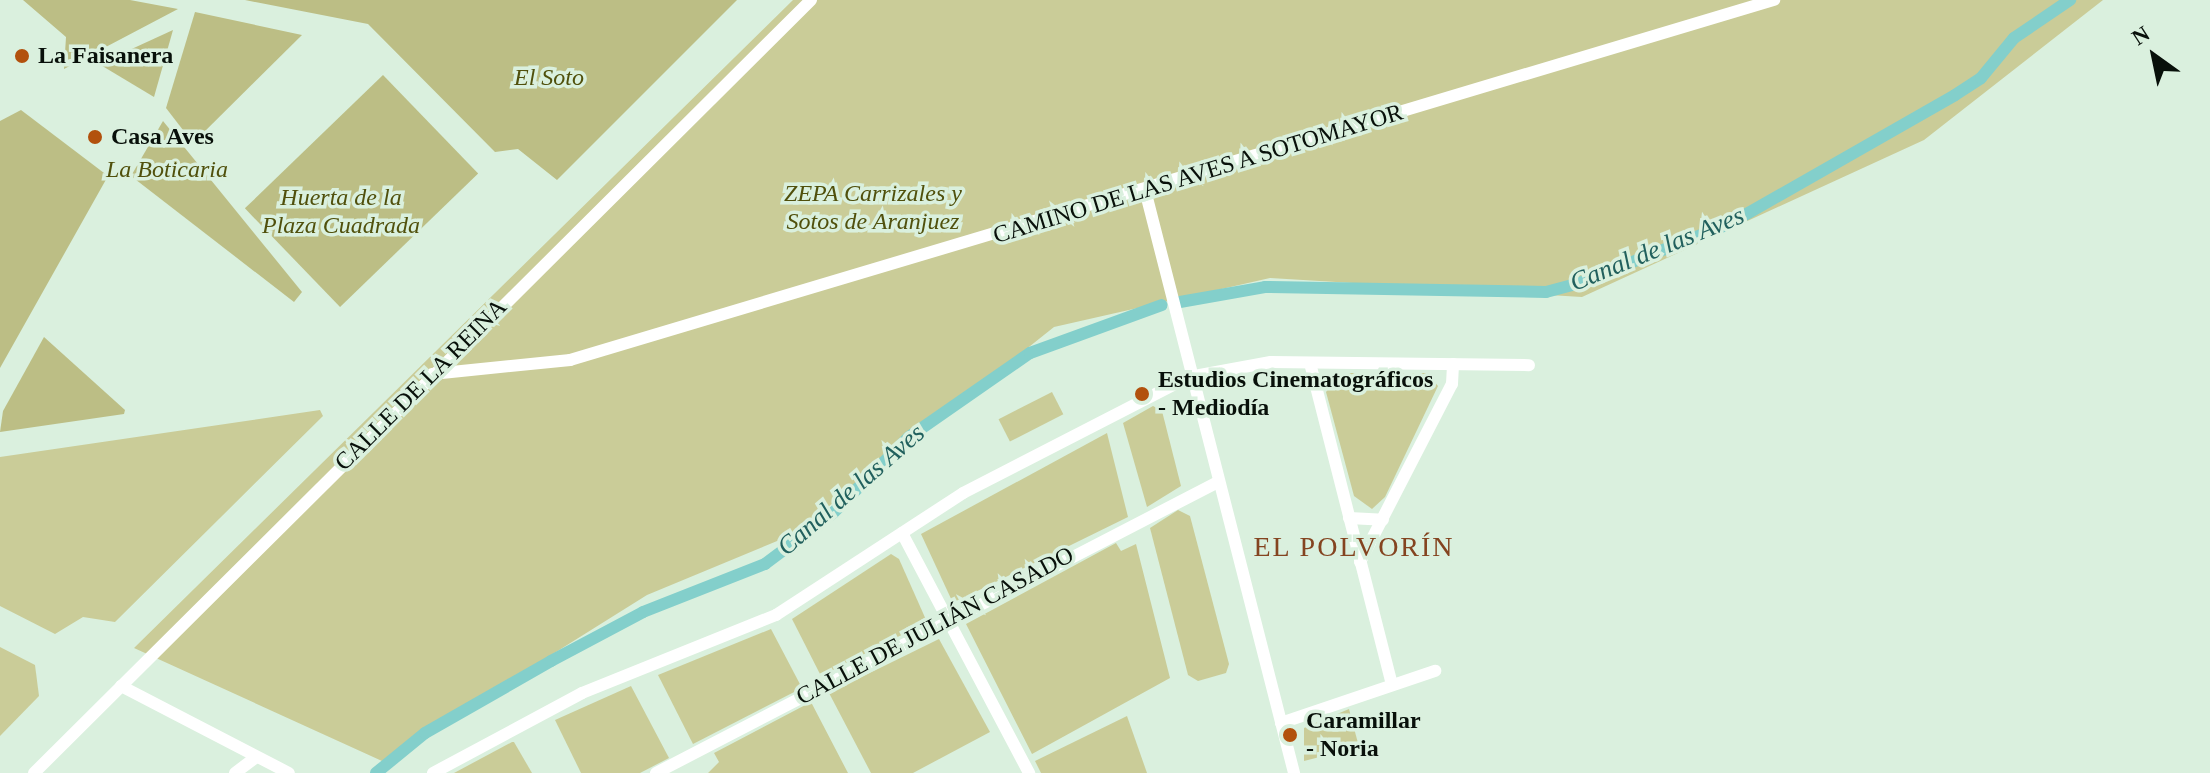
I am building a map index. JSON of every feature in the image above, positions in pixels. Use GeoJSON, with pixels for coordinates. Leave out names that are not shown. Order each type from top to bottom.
{"type":"FeatureCollection","features":[{"type":"Feature","properties":{"kind":"street","name":"CALLE DE LA REINA"},"geometry":{"type":"LineString","coordinates":[[34,773],[811,0]]}},
{"type":"Feature","properties":{"kind":"street","name":"CAMINO DE LAS AVES A SOTOMAYOR"},"geometry":{"type":"LineString","coordinates":[[432,374],[570,360],[1774,0]]}},
{"type":"Feature","properties":{"kind":"street"},"geometry":{"type":"LineString","coordinates":[[1145,190],[1216,483],[1294,773]]}},
{"type":"Feature","properties":{"kind":"street"},"geometry":{"type":"LineString","coordinates":[[1310,363],[1392,685]]}},
{"type":"Feature","properties":{"kind":"street"},"geometry":{"type":"LineString","coordinates":[[433,773],[582,693],[776,615],[963,493],[1189,377],[1310,363],[1529,365]]}},
{"type":"Feature","properties":{"kind":"street"},"geometry":{"type":"LineString","coordinates":[[1360,562],[1452,384],[1453,364]]}},
{"type":"Feature","properties":{"kind":"street","name":"CALLE DE JULIÁN CASADO"},"geometry":{"type":"LineString","coordinates":[[656,773],[1216,483]]}},
{"type":"Feature","properties":{"kind":"street"},"geometry":{"type":"LineString","coordinates":[[1349,518],[1383,520]]}},
{"type":"Feature","properties":{"kind":"street"},"geometry":{"type":"LineString","coordinates":[[902,533],[1029,773]]}},
{"type":"Feature","properties":{"kind":"street"},"geometry":{"type":"LineString","coordinates":[[1281,723],[1435,671]]}},
{"type":"Feature","properties":{"kind":"street"},"geometry":{"type":"LineString","coordinates":[[121,686],[289,773]]}},
{"type":"Feature","properties":{"kind":"street"},"geometry":{"type":"LineString","coordinates":[[235,773],[256,757]]}},
{"type":"Feature","properties":{"kind":"green space"},"geometry":{"type":"Polygon","coordinates":[[[23,0],[130,0],[178,9],[64,69],[66,37],[23,0]]]}},
{"type":"Feature","properties":{"kind":"green space","name":"El Soto"},"geometry":{"type":"Polygon","coordinates":[[[245,0],[737,0],[557,180],[518,149],[495,152],[368,24],[245,0]]]}},
{"type":"Feature","properties":{"kind":"green space","name":"ZEPA Carrizales y Sotos de Aranjuez"},"geometry":{"type":"Polygon","coordinates":[[[793,0],[2103,0],[1924,140],[1582,297],[1270,278],[1054,327],[794,534],[647,595],[382,761],[134,648],[793,0]]]}},
{"type":"Feature","properties":{"kind":"green space"},"geometry":{"type":"Polygon","coordinates":[[[195,12],[302,35],[193,143],[166,108],[195,12]]]}},
{"type":"Feature","properties":{"kind":"green space"},"geometry":{"type":"Polygon","coordinates":[[[173,30],[154,97],[99,64],[173,30]]]}},
{"type":"Feature","properties":{"kind":"green space","name":"Huerta de la Plaza Cuadrada"},"geometry":{"type":"Polygon","coordinates":[[[383,75],[478,174],[340,307],[245,208],[383,75]]]}},
{"type":"Feature","properties":{"kind":"green space"},"geometry":{"type":"Polygon","coordinates":[[[21,110],[108,176],[0,368],[0,121],[21,110]]]}},
{"type":"Feature","properties":{"kind":"green space","name":"La Boticaria"},"geometry":{"type":"Polygon","coordinates":[[[163,121],[302,292],[294,302],[131,176],[163,121]]]}},
{"type":"Feature","properties":{"kind":"green space"},"geometry":{"type":"Polygon","coordinates":[[[44,337],[125,410],[124,414],[0,432],[3,411],[44,337]]]}},
{"type":"Feature","properties":{"kind":"green space"},"geometry":{"type":"Polygon","coordinates":[[[1341,373],[1427,373],[1438,386],[1385,497],[1372,509],[1354,496],[1326,392],[1341,373]]]}},
{"type":"Feature","properties":{"kind":"green space"},"geometry":{"type":"Polygon","coordinates":[[[1052,392],[1063,414],[1010,442],[999,419],[1052,392]]]}},
{"type":"Feature","properties":{"kind":"green space"},"geometry":{"type":"Polygon","coordinates":[[[1153,406],[1162,411],[1181,486],[1147,507],[1123,423],[1153,406]]]}},
{"type":"Feature","properties":{"kind":"green space"},"geometry":{"type":"Polygon","coordinates":[[[320,410],[323,416],[115,622],[83,617],[55,634],[0,606],[0,457],[320,410]]]}},
{"type":"Feature","properties":{"kind":"green space"},"geometry":{"type":"Polygon","coordinates":[[[1107,433],[1128,517],[953,603],[921,534],[1107,433]]]}},
{"type":"Feature","properties":{"kind":"green space"},"geometry":{"type":"Polygon","coordinates":[[[1178,510],[1190,516],[1229,664],[1226,673],[1198,681],[1188,675],[1150,528],[1178,510]]]}},
{"type":"Feature","properties":{"kind":"green space"},"geometry":{"type":"Polygon","coordinates":[[[1116,543],[1121,551],[1136,544],[1170,678],[1032,754],[966,624],[1116,543]]]}},
{"type":"Feature","properties":{"kind":"green space"},"geometry":{"type":"Polygon","coordinates":[[[891,554],[899,559],[927,622],[821,676],[792,619],[891,554]]]}},
{"type":"Feature","properties":{"kind":"green space"},"geometry":{"type":"Polygon","coordinates":[[[771,629],[802,688],[693,744],[658,675],[771,629]]]}},
{"type":"Feature","properties":{"kind":"green space"},"geometry":{"type":"Polygon","coordinates":[[[939,639],[990,732],[913,773],[871,773],[829,693],[939,639]]]}},
{"type":"Feature","properties":{"kind":"green space"},"geometry":{"type":"Polygon","coordinates":[[[0,647],[35,665],[39,696],[0,736],[0,647]]]}},
{"type":"Feature","properties":{"kind":"green space"},"geometry":{"type":"Polygon","coordinates":[[[631,686],[669,758],[640,773],[581,773],[555,720],[631,686]]]}},
{"type":"Feature","properties":{"kind":"green space"},"geometry":{"type":"Polygon","coordinates":[[[811,702],[848,773],[708,773],[719,762],[714,753],[811,702]]]}},
{"type":"Feature","properties":{"kind":"green space"},"geometry":{"type":"Polygon","coordinates":[[[1349,709],[1359,747],[1304,761],[1304,728],[1349,709]]]}},
{"type":"Feature","properties":{"kind":"green space"},"geometry":{"type":"Polygon","coordinates":[[[1127,716],[1147,773],[1041,773],[1035,761],[1127,716]]]}},
{"type":"Feature","properties":{"kind":"green space"},"geometry":{"type":"Polygon","coordinates":[[[512,742],[532,773],[454,773],[512,742]]]}},
{"type":"Feature","properties":{"kind":"waterway","name":"Canal de las Aves"},"geometry":{"type":"LineString","coordinates":[[1180,302],[1265,287],[1546,292],[1579,283],[1729,224],[1955,95],[1981,78],[2014,38],[2070,0]]}},
{"type":"Feature","properties":{"kind":"waterway","name":"Canal de las Aves"},"geometry":{"type":"LineString","coordinates":[[376,773],[425,733],[551,661],[643,612],[765,564],[833,513],[909,437],[1030,353],[1162,305]]}},
{"type":"Feature","properties":{"kind":"place","name":"La Faisanera"},"geometry":{"type":"Point","coordinates":[22,56]}},
{"type":"Feature","properties":{"kind":"place","name":"Casa Aves"},"geometry":{"type":"Point","coordinates":[95,137]}},
{"type":"Feature","properties":{"kind":"place","name":"Estudios Cinematográficos - Mediodía"},"geometry":{"type":"Point","coordinates":[1142,394]}},
{"type":"Feature","properties":{"kind":"place","name":"Caramillar - Noria"},"geometry":{"type":"Point","coordinates":[1290,735]}},
{"type":"Feature","properties":{"kind":"district","name":"EL POLVORÍN"},"geometry":{"type":"Point","coordinates":[1354,547]}}]}
